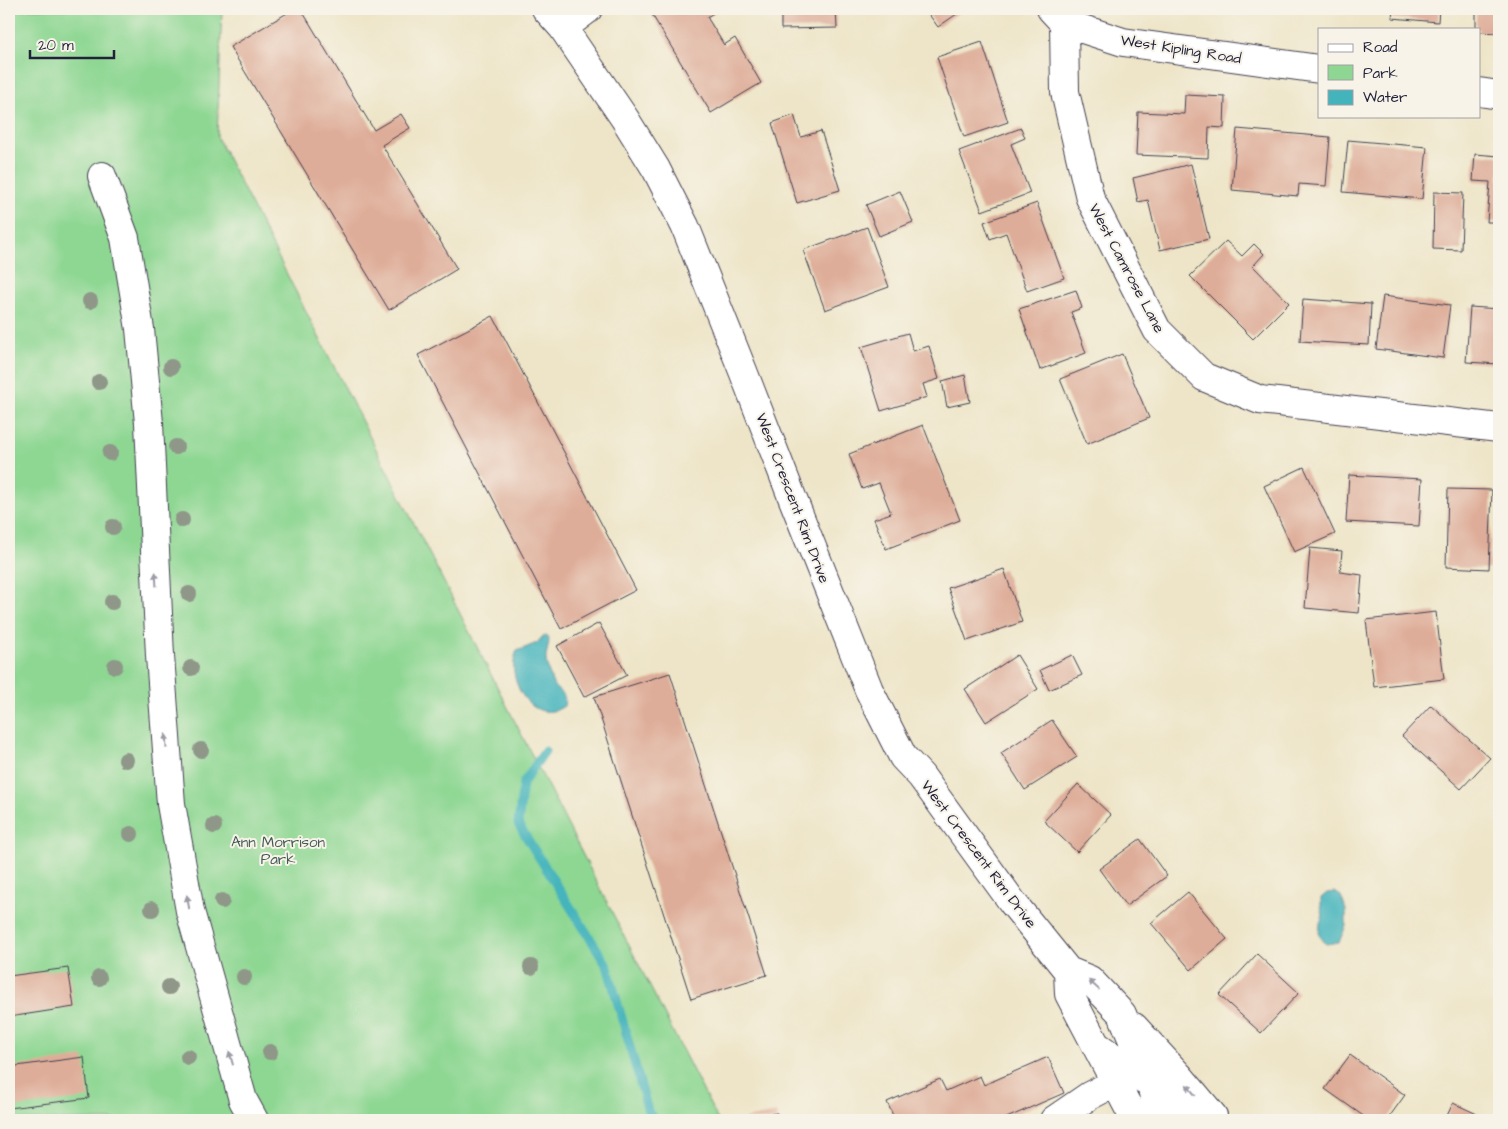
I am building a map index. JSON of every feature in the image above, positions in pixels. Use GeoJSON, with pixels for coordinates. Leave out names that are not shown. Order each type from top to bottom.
{"type":"FeatureCollection","features":[{"type":"Feature","properties":{"kind":"street"},"geometry":{"type":"LineString","coordinates":[[555,18],[588,9]]}},
{"type":"Feature","properties":{"kind":"street","name":"West Kipling Road"},"geometry":{"type":"LineString","coordinates":[[1058,16],[1123,42],[1318,70]]}},
{"type":"Feature","properties":{"kind":"street","name":"West Camrose Lane"},"geometry":{"type":"LineString","coordinates":[[1058,16],[1065,92],[1090,198],[1157,330],[1204,377],[1260,400],[1499,428]]}},
{"type":"Feature","properties":{"kind":"street","name":"West Crescent Rim Drive"},"geometry":{"type":"LineString","coordinates":[[555,18],[625,119],[656,169],[685,226],[744,370],[869,690],[903,757],[921,776],[1013,902],[1068,971],[1090,980],[1122,1014],[1151,1085],[1160,1120]]}},
{"type":"Feature","properties":{"kind":"street"},"geometry":{"type":"LineString","coordinates":[[1480,92],[1499,95]]}},
{"type":"Feature","properties":{"kind":"street"},"geometry":{"type":"LineString","coordinates":[[102,176],[124,238],[140,329],[149,423],[160,656],[171,804],[190,911],[243,1113]]}},
{"type":"Feature","properties":{"kind":"street"},"geometry":{"type":"LineString","coordinates":[[1068,971],[1069,994],[1135,1120]]}},
{"type":"Feature","properties":{"kind":"street"},"geometry":{"type":"LineString","coordinates":[[1122,1014],[1180,1077],[1213,1119]]}},
{"type":"Feature","properties":{"kind":"street"},"geometry":{"type":"LineString","coordinates":[[1096,1045],[1151,1085],[1213,1119]]}},
{"type":"Feature","properties":{"kind":"street"},"geometry":{"type":"LineString","coordinates":[[1054,1120],[1089,1096],[1116,1082]]}},
{"type":"Feature","properties":{"kind":"green space","name":"Ann Morrison Park"},"geometry":{"type":"Polygon","coordinates":[[[9,9],[222,9],[217,137],[718,1120],[9,1120],[9,9]]]}},
{"type":"Feature","properties":{"kind":"water"},"geometry":{"type":"Polygon","coordinates":[[[543,636],[548,636],[549,639],[546,660],[551,678],[554,686],[563,694],[565,699],[564,706],[552,711],[541,710],[532,705],[524,697],[514,674],[514,662],[517,651],[537,643],[543,636]]]}},
{"type":"Feature","properties":{"kind":"water"},"geometry":{"type":"Polygon","coordinates":[[[1335,892],[1341,896],[1346,910],[1346,926],[1339,942],[1326,944],[1319,935],[1323,915],[1321,898],[1327,893],[1335,892]]]}},
{"type":"Feature","properties":{"kind":"building"},"geometry":{"type":"Polygon","coordinates":[[[294,9],[301,9],[374,130],[401,114],[410,128],[382,145],[457,269],[389,310],[230,47],[294,9]]]}},
{"type":"Feature","properties":{"kind":"building"},"geometry":{"type":"Polygon","coordinates":[[[658,9],[720,9],[707,17],[724,45],[735,38],[761,83],[711,113],[651,13],[658,9]]]}},
{"type":"Feature","properties":{"kind":"building"},"geometry":{"type":"Polygon","coordinates":[[[781,9],[836,9],[837,28],[781,29],[781,9]]]}},
{"type":"Feature","properties":{"kind":"building"},"geometry":{"type":"Polygon","coordinates":[[[925,9],[964,9],[938,27],[925,9]]]}},
{"type":"Feature","properties":{"kind":"building"},"geometry":{"type":"Polygon","coordinates":[[[1393,9],[1439,9],[1438,22],[1392,18],[1393,9]]]}},
{"type":"Feature","properties":{"kind":"building"},"geometry":{"type":"Polygon","coordinates":[[[1459,9],[1499,9],[1499,33],[1480,32],[1480,28],[1476,28],[1476,12],[1459,11],[1459,9]]]}},
{"type":"Feature","properties":{"kind":"building"},"geometry":{"type":"Polygon","coordinates":[[[982,42],[1008,122],[964,137],[937,57],[982,42]]]}},
{"type":"Feature","properties":{"kind":"building"},"geometry":{"type":"Polygon","coordinates":[[[1185,95],[1225,97],[1224,128],[1209,127],[1208,158],[1136,155],[1138,112],[1184,114],[1185,95]]]}},
{"type":"Feature","properties":{"kind":"building"},"geometry":{"type":"Polygon","coordinates":[[[794,115],[801,137],[821,131],[840,190],[797,203],[772,123],[794,115]]]}},
{"type":"Feature","properties":{"kind":"building"},"geometry":{"type":"Polygon","coordinates":[[[1021,128],[1025,138],[1011,144],[1030,193],[982,211],[959,151],[1021,128]]]}},
{"type":"Feature","properties":{"kind":"building"},"geometry":{"type":"Polygon","coordinates":[[[1237,129],[1330,137],[1326,186],[1299,184],[1298,196],[1232,190],[1237,129]]]}},
{"type":"Feature","properties":{"kind":"building"},"geometry":{"type":"Polygon","coordinates":[[[1348,140],[1427,147],[1422,199],[1343,192],[1348,140]]]}},
{"type":"Feature","properties":{"kind":"building"},"geometry":{"type":"Polygon","coordinates":[[[1475,154],[1499,156],[1499,222],[1487,222],[1490,182],[1473,181],[1475,154]]]}},
{"type":"Feature","properties":{"kind":"building"},"geometry":{"type":"Polygon","coordinates":[[[1191,164],[1209,239],[1160,250],[1148,200],[1138,202],[1133,178],[1191,164]]]}},
{"type":"Feature","properties":{"kind":"building"},"geometry":{"type":"Polygon","coordinates":[[[900,191],[913,222],[879,236],[866,205],[900,191]]]}},
{"type":"Feature","properties":{"kind":"building"},"geometry":{"type":"Polygon","coordinates":[[[1434,192],[1463,193],[1461,250],[1433,249],[1434,192]]]}},
{"type":"Feature","properties":{"kind":"building"},"geometry":{"type":"Polygon","coordinates":[[[1037,203],[1064,278],[1027,291],[1006,233],[990,239],[984,222],[1037,203]]]}},
{"type":"Feature","properties":{"kind":"building"},"geometry":{"type":"Polygon","coordinates":[[[867,227],[889,287],[825,310],[803,250],[867,227]]]}},
{"type":"Feature","properties":{"kind":"building"},"geometry":{"type":"Polygon","coordinates":[[[1226,241],[1242,256],[1254,244],[1264,254],[1253,266],[1289,303],[1253,339],[1190,276],[1226,241]]]}},
{"type":"Feature","properties":{"kind":"building"},"geometry":{"type":"Polygon","coordinates":[[[1076,290],[1082,308],[1071,312],[1086,353],[1040,370],[1019,309],[1076,290]]]}},
{"type":"Feature","properties":{"kind":"building"},"geometry":{"type":"Polygon","coordinates":[[[1383,296],[1450,305],[1443,358],[1376,349],[1383,296]]]}},
{"type":"Feature","properties":{"kind":"building"},"geometry":{"type":"Polygon","coordinates":[[[1303,299],[1371,304],[1369,345],[1300,341],[1303,299]]]}},
{"type":"Feature","properties":{"kind":"building"},"geometry":{"type":"Polygon","coordinates":[[[1470,307],[1499,309],[1499,364],[1466,362],[1470,307]]]}},
{"type":"Feature","properties":{"kind":"building"},"geometry":{"type":"Polygon","coordinates":[[[493,316],[636,590],[561,629],[418,355],[493,316]]]}},
{"type":"Feature","properties":{"kind":"building"},"geometry":{"type":"Polygon","coordinates":[[[908,333],[913,351],[929,346],[939,379],[923,384],[927,397],[881,411],[861,347],[908,333]]]}},
{"type":"Feature","properties":{"kind":"building"},"geometry":{"type":"Polygon","coordinates":[[[1122,354],[1149,418],[1087,444],[1060,379],[1122,354]]]}},
{"type":"Feature","properties":{"kind":"building"},"geometry":{"type":"Polygon","coordinates":[[[965,375],[970,402],[947,407],[942,381],[965,375]]]}},
{"type":"Feature","properties":{"kind":"building"},"geometry":{"type":"Polygon","coordinates":[[[923,425],[960,520],[886,549],[874,519],[891,513],[879,483],[862,489],[849,454],[923,425]]]}},
{"type":"Feature","properties":{"kind":"building"},"geometry":{"type":"Polygon","coordinates":[[[1304,467],[1335,534],[1294,552],[1264,486],[1304,467]]]}},
{"type":"Feature","properties":{"kind":"building"},"geometry":{"type":"Polygon","coordinates":[[[1349,475],[1422,479],[1419,526],[1346,522],[1349,475]]]}},
{"type":"Feature","properties":{"kind":"building"},"geometry":{"type":"Polygon","coordinates":[[[1448,489],[1492,490],[1489,569],[1446,567],[1448,489]]]}},
{"type":"Feature","properties":{"kind":"building"},"geometry":{"type":"Polygon","coordinates":[[[1310,548],[1342,551],[1340,572],[1362,575],[1359,613],[1305,608],[1310,548]]]}},
{"type":"Feature","properties":{"kind":"building"},"geometry":{"type":"Polygon","coordinates":[[[1004,569],[1022,622],[967,641],[948,588],[1004,569]]]}},
{"type":"Feature","properties":{"kind":"building"},"geometry":{"type":"Polygon","coordinates":[[[1436,612],[1444,679],[1374,687],[1366,620],[1436,612]]]}},
{"type":"Feature","properties":{"kind":"building"},"geometry":{"type":"Polygon","coordinates":[[[599,623],[627,675],[584,697],[557,646],[599,623]]]}},
{"type":"Feature","properties":{"kind":"building"},"geometry":{"type":"Polygon","coordinates":[[[1017,655],[1038,689],[986,722],[965,689],[1017,655]]]}},
{"type":"Feature","properties":{"kind":"building"},"geometry":{"type":"Polygon","coordinates":[[[1072,655],[1082,675],[1049,690],[1040,670],[1072,655]]]}},
{"type":"Feature","properties":{"kind":"building"},"geometry":{"type":"Polygon","coordinates":[[[670,673],[767,975],[691,999],[594,697],[670,673]]]}},
{"type":"Feature","properties":{"kind":"building"},"geometry":{"type":"Polygon","coordinates":[[[1431,705],[1490,758],[1461,789],[1402,736],[1431,705]]]}},
{"type":"Feature","properties":{"kind":"building"},"geometry":{"type":"Polygon","coordinates":[[[1052,720],[1077,757],[1025,790],[1001,753],[1052,720]]]}},
{"type":"Feature","properties":{"kind":"building"},"geometry":{"type":"Polygon","coordinates":[[[1078,784],[1111,815],[1077,852],[1044,821],[1078,784]]]}},
{"type":"Feature","properties":{"kind":"building"},"geometry":{"type":"Polygon","coordinates":[[[1140,839],[1167,876],[1126,906],[1099,869],[1140,839]]]}},
{"type":"Feature","properties":{"kind":"building"},"geometry":{"type":"Polygon","coordinates":[[[1188,892],[1227,939],[1191,970],[1151,923],[1188,892]]]}},
{"type":"Feature","properties":{"kind":"building"},"geometry":{"type":"Polygon","coordinates":[[[1257,954],[1299,993],[1261,1033],[1219,995],[1257,954]]]}},
{"type":"Feature","properties":{"kind":"building"},"geometry":{"type":"Polygon","coordinates":[[[68,968],[74,1007],[9,1017],[9,976],[68,968]]]}},
{"type":"Feature","properties":{"kind":"building"},"geometry":{"type":"Polygon","coordinates":[[[1350,1055],[1405,1095],[1387,1120],[1369,1120],[1325,1089],[1350,1055]]]}},
{"type":"Feature","properties":{"kind":"building"},"geometry":{"type":"Polygon","coordinates":[[[84,1057],[89,1098],[9,1108],[9,1067],[84,1057]]]}},
{"type":"Feature","properties":{"kind":"building"},"geometry":{"type":"Polygon","coordinates":[[[1048,1057],[1064,1093],[1002,1120],[895,1120],[887,1102],[940,1079],[946,1091],[980,1076],[984,1085],[1048,1057]]]}},
{"type":"Feature","properties":{"kind":"building"},"geometry":{"type":"Polygon","coordinates":[[[1453,1103],[1490,1120],[1445,1120],[1453,1103]]]}},
{"type":"Feature","properties":{"kind":"building"},"geometry":{"type":"Polygon","coordinates":[[[777,1113],[778,1120],[745,1120],[745,1119],[777,1113]]]}},
{"type":"Feature","properties":{"kind":"waterway"},"geometry":{"type":"LineString","coordinates":[[545,751],[523,783],[518,824],[607,965],[648,1111],[654,1120]]}}]}
